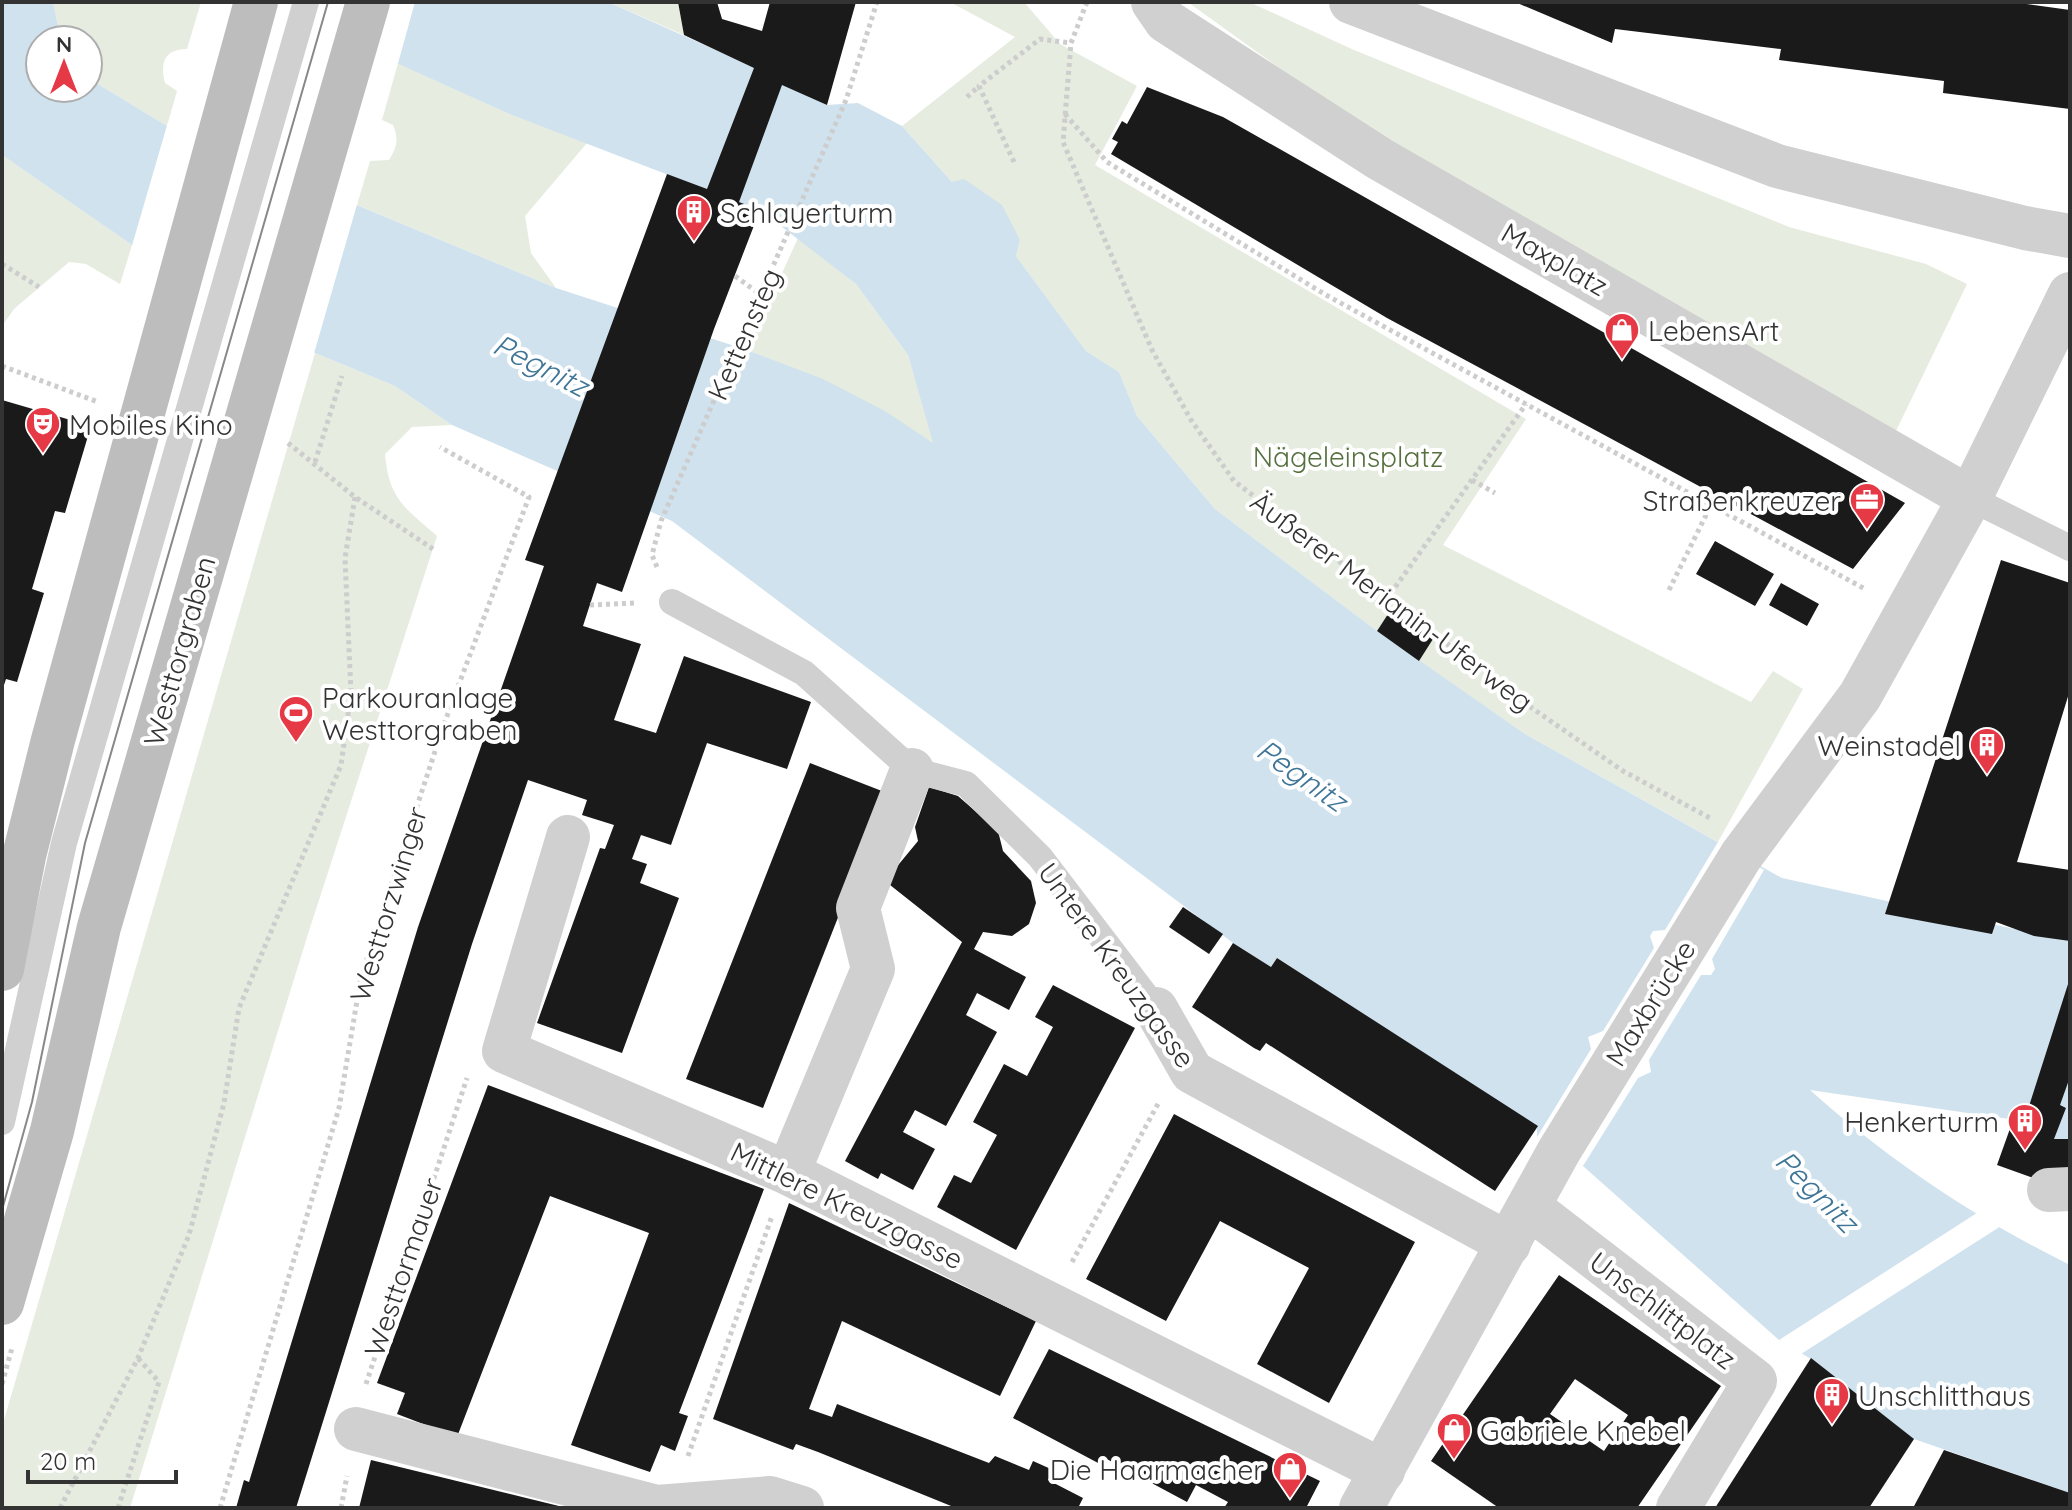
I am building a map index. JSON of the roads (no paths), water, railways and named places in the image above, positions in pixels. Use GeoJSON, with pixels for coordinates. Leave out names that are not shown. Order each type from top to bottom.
{"type":"FeatureCollection","features":[{"type":"Feature","properties":{"kind":"main road"},"geometry":{"type":"LineString","coordinates":[[2,969],[38,797],[256,2]]}},
{"type":"Feature","properties":{"kind":"main road","name":"Westtorgraben"},"geometry":{"type":"LineString","coordinates":[[2,1303],[52,1131],[99,927],[368,2]]}},
{"type":"Feature","properties":{"kind":"street"},"geometry":{"type":"LineString","coordinates":[[1351,2],[1777,166],[2025,228],[2070,236]]}},
{"type":"Feature","properties":{"kind":"street","name":"Maxplatz"},"geometry":{"type":"LineString","coordinates":[[1159,12],[1380,159],[1970,498]]}},
{"type":"Feature","properties":{"kind":"street"},"geometry":{"type":"LineString","coordinates":[[1970,498],[2070,294]]}},
{"type":"Feature","properties":{"kind":"street","name":"Maxbrücke"},"geometry":{"type":"LineString","coordinates":[[1519,1226],[1559,1151],[1747,848],[1860,696],[1970,498]]}},
{"type":"Feature","properties":{"kind":"street"},"geometry":{"type":"LineString","coordinates":[[788,1173],[873,969],[858,908],[912,770]]}},
{"type":"Feature","properties":{"kind":"street","name":"Mittlere Kreuzgasse"},"geometry":{"type":"LineString","coordinates":[[568,837],[504,1051],[788,1173],[1049,1304],[1398,1463]]}},
{"type":"Feature","properties":{"kind":"street","name":"Untere Kreuzgasse"},"geometry":{"type":"LineString","coordinates":[[1156,1009],[1192,1072],[1519,1226]]}},
{"type":"Feature","properties":{"kind":"street"},"geometry":{"type":"LineString","coordinates":[[1361,1508],[1398,1463],[1519,1226]]}},
{"type":"Feature","properties":{"kind":"street","name":"Unschlittplatz"},"geometry":{"type":"LineString","coordinates":[[1519,1226],[1755,1381],[1678,1508]]}},
{"type":"Feature","properties":{"kind":"street"},"geometry":{"type":"LineString","coordinates":[[356,1429],[657,1507],[770,1498],[802,1508]]}},
{"type":"Feature","properties":{"kind":"lane"},"geometry":{"type":"LineString","coordinates":[[2,1122],[64,843],[306,2]]}},
{"type":"Feature","properties":{"kind":"lane"},"geometry":{"type":"LineString","coordinates":[[1970,498],[2070,548]]}},
{"type":"Feature","properties":{"kind":"lane","name":"Untere Kreuzgasse"},"geometry":{"type":"LineString","coordinates":[[672,602],[804,673],[912,770],[966,784],[1040,857],[1156,1009]]}},
{"type":"Feature","properties":{"kind":"water","name":"Pegnitz"},"geometry":{"type":"Polygon","coordinates":[[[2,2],[53,2],[58,24],[24,24],[24,104],[104,104],[104,88],[167,126],[556,288],[747,350],[823,379],[885,411],[933,443],[908,355],[856,284],[760,210],[507,113],[262,2],[608,2],[754,67],[827,105],[858,103],[902,126],[952,182],[964,179],[1002,205],[1020,240],[1016,256],[1086,351],[1119,372],[1137,416],[1215,509],[1377,631],[1525,734],[1782,878],[2070,941],[2070,1139],[2054,1139],[2016,1120],[1810,1090],[1870,1140],[1934,1186],[2001,1228],[2070,1265],[2070,1493],[1914,1439],[1811,1359],[1779,1340],[1583,1166],[1537,1137],[1537,1126],[1277,958],[1271,967],[1233,943],[672,521],[452,425],[395,386],[315,353],[132,245],[2,155],[2,2]]]}},
{"type":"Feature","properties":{"kind":"tram line"},"geometry":{"type":"LineString","coordinates":[[2,1210],[32,1102],[85,843],[328,2]]}},
{"type":"Feature","properties":{"kind":"place","name":"Schlayerturm"},"geometry":{"type":"Point","coordinates":[694,243]}},
{"type":"Feature","properties":{"kind":"place","name":"LebensArt"},"geometry":{"type":"Point","coordinates":[1622,361]}},
{"type":"Feature","properties":{"kind":"place","name":"Mobiles Kino"},"geometry":{"type":"Point","coordinates":[43,455]}},
{"type":"Feature","properties":{"kind":"place","name":"Straßenkreuzer"},"geometry":{"type":"Point","coordinates":[1867,531]}},
{"type":"Feature","properties":{"kind":"place","name":"Parkouranlage Westtorgraben"},"geometry":{"type":"Point","coordinates":[296,744]}},
{"type":"Feature","properties":{"kind":"place","name":"Weinstadel"},"geometry":{"type":"Point","coordinates":[1987,776]}},
{"type":"Feature","properties":{"kind":"place","name":"Henkerturm"},"geometry":{"type":"Point","coordinates":[2025,1152]}},
{"type":"Feature","properties":{"kind":"place","name":"Unschlitthaus"},"geometry":{"type":"Point","coordinates":[1832,1426]}},
{"type":"Feature","properties":{"kind":"place","name":"Gabriele Knebel"},"geometry":{"type":"Point","coordinates":[1454,1461]}},
{"type":"Feature","properties":{"kind":"place","name":"Die Haarmacher"},"geometry":{"type":"Point","coordinates":[1290,1500]}},
{"type":"Feature","properties":{"kind":"park label","name":"Nägeleinsplatz"},"geometry":{"type":"Point","coordinates":[1348,456]}}]}
